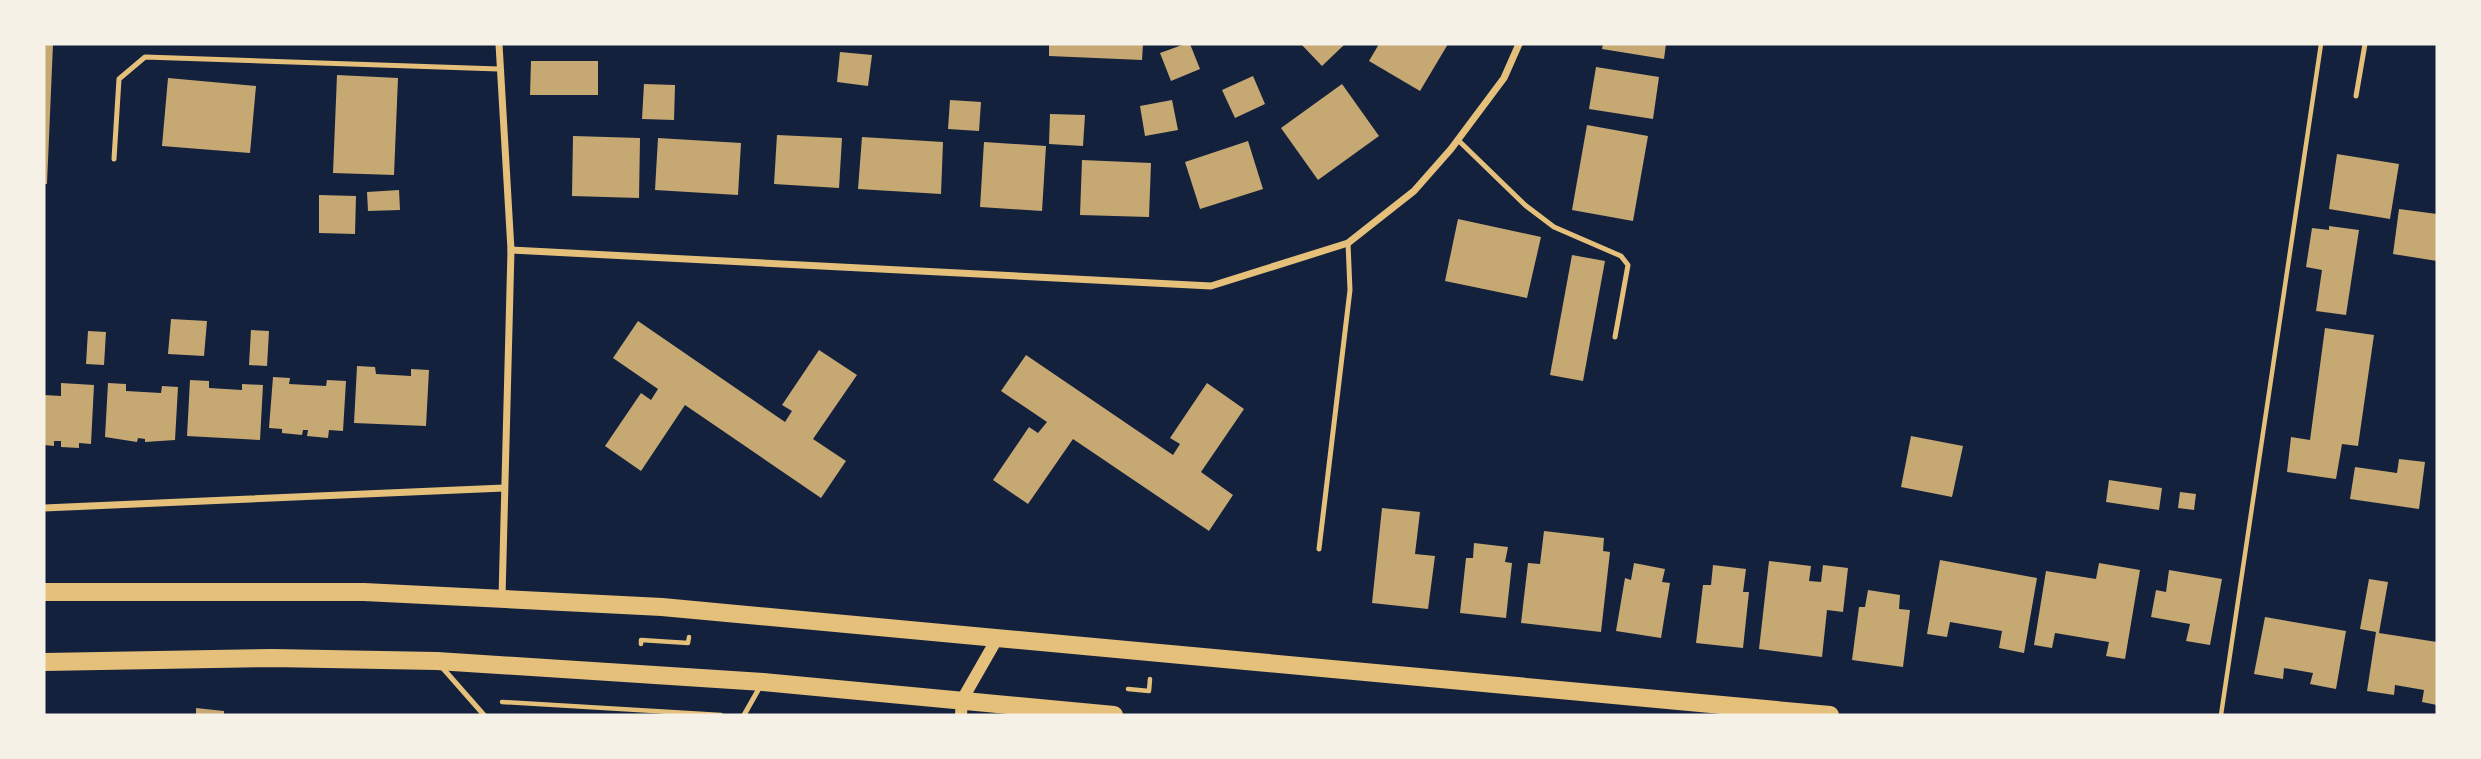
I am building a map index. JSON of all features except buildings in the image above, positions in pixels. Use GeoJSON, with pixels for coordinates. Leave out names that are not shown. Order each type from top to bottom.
{"type":"FeatureCollection","features":[{"type":"Feature","properties":{"kind":"main road"},"geometry":{"type":"LineString","coordinates":[[44,592],[364,592],[502,597],[691,609],[1830,715]]}},
{"type":"Feature","properties":{"kind":"main road"},"geometry":{"type":"LineString","coordinates":[[44,662],[272,658],[437,661],[762,682],[962,708],[1103,715]]}},
{"type":"Feature","properties":{"kind":"street"},"geometry":{"type":"LineString","coordinates":[[499,44],[511,250],[502,597]]}},
{"type":"Feature","properties":{"kind":"street"},"geometry":{"type":"LineString","coordinates":[[511,250],[1211,286],[1348,243],[1414,191],[1504,78],[1519,44]]}},
{"type":"Feature","properties":{"kind":"street"},"geometry":{"type":"LineString","coordinates":[[44,508],[504,488]]}},
{"type":"Feature","properties":{"kind":"street"},"geometry":{"type":"LineString","coordinates":[[962,708],[998,637]]}},
{"type":"Feature","properties":{"kind":"lane"},"geometry":{"type":"LineString","coordinates":[[2356,96],[2365,44]]}},
{"type":"Feature","properties":{"kind":"lane"},"geometry":{"type":"LineString","coordinates":[[114,159],[119,79],[145,57],[499,69]]}},
{"type":"Feature","properties":{"kind":"lane"},"geometry":{"type":"LineString","coordinates":[[1458,139],[1525,205],[1555,227],[1621,256],[1628,265],[1615,337]]}},
{"type":"Feature","properties":{"kind":"lane"},"geometry":{"type":"LineString","coordinates":[[1320,549],[1350,290],[1348,243]]}},
{"type":"Feature","properties":{"kind":"lane"},"geometry":{"type":"LineString","coordinates":[[437,661],[484,715]]}},
{"type":"Feature","properties":{"kind":"lane"},"geometry":{"type":"LineString","coordinates":[[744,715],[762,682]]}},
{"type":"Feature","properties":{"kind":"path"},"geometry":{"type":"LineString","coordinates":[[2221,715],[2321,44]]}},
{"type":"Feature","properties":{"kind":"path"},"geometry":{"type":"LineString","coordinates":[[640,653],[641,640],[688,643],[690,631]]}},
{"type":"Feature","properties":{"kind":"path"},"geometry":{"type":"LineString","coordinates":[[471,700],[721,715]]}}]}
